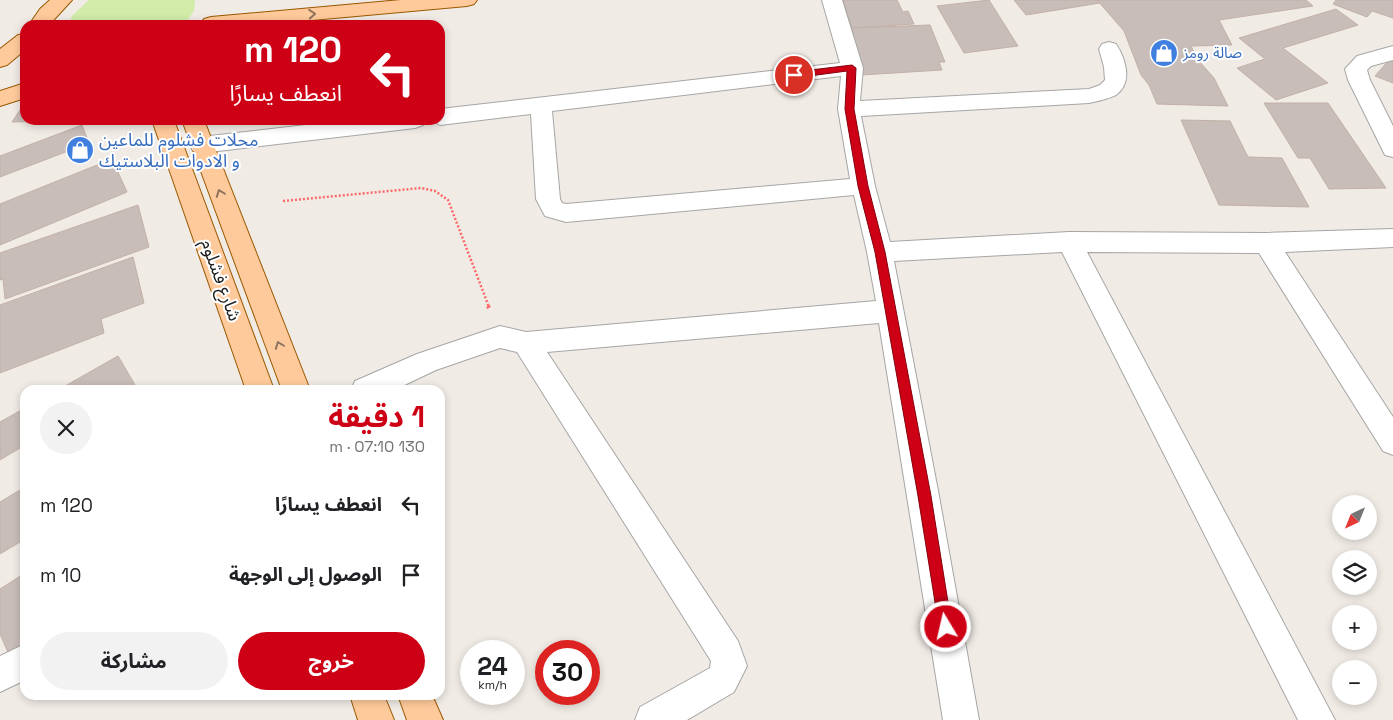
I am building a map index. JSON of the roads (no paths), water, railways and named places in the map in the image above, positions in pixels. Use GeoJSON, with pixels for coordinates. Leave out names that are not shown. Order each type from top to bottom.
{"type":"FeatureCollection","features":[{"type":"Feature","properties":{"kind":"main road"},"geometry":{"type":"LineString","coordinates":[[42,20],[47,13],[62,0]]}},
{"type":"Feature","properties":{"kind":"main road"},"geometry":{"type":"LineString","coordinates":[[212,20],[216,10],[216,0]]}},
{"type":"Feature","properties":{"kind":"main road"},"geometry":{"type":"LineString","coordinates":[[253,20],[467,0]]}},
{"type":"Feature","properties":{"kind":"main road"},"geometry":{"type":"LineString","coordinates":[[0,60],[20,44]]}},
{"type":"Feature","properties":{"kind":"main road"},"geometry":{"type":"LineString","coordinates":[[0,99],[20,92]]}},
{"type":"Feature","properties":{"kind":"main road","name":"شارع فشلوم"},"geometry":{"type":"LineString","coordinates":[[165,125],[258,385]]}},
{"type":"Feature","properties":{"kind":"main road"},"geometry":{"type":"LineString","coordinates":[[195,125],[294,385]]}},
{"type":"Feature","properties":{"kind":"main road"},"geometry":{"type":"LineString","coordinates":[[369,700],[376,720]]}},
{"type":"Feature","properties":{"kind":"main road"},"geometry":{"type":"LineString","coordinates":[[417,700],[425,720]]}},
{"type":"Feature","properties":{"kind":"street"},"geometry":{"type":"LineString","coordinates":[[832,0],[852,68],[849,109],[863,186],[880,252],[924,496],[960,720]]}},
{"type":"Feature","properties":{"kind":"street"},"geometry":{"type":"LineString","coordinates":[[849,109],[1089,96],[1106,92],[1116,83],[1117,71],[1109,49]]}},
{"type":"Feature","properties":{"kind":"street"},"geometry":{"type":"LineString","coordinates":[[1393,53],[1364,61],[1356,69],[1359,80],[1393,149]]}},
{"type":"Feature","properties":{"kind":"street"},"geometry":{"type":"LineString","coordinates":[[445,116],[852,68]]}},
{"type":"Feature","properties":{"kind":"street"},"geometry":{"type":"LineString","coordinates":[[541,106],[548,199],[554,210],[566,212],[863,186]]}},
{"type":"Feature","properties":{"kind":"street"},"geometry":{"type":"LineString","coordinates":[[201,145],[372,125]]}},
{"type":"Feature","properties":{"kind":"street"},"geometry":{"type":"LineString","coordinates":[[880,252],[1069,242],[1266,243],[1393,238]]}},
{"type":"Feature","properties":{"kind":"street"},"geometry":{"type":"LineString","coordinates":[[1069,242],[1317,720]]}},
{"type":"Feature","properties":{"kind":"street"},"geometry":{"type":"LineString","coordinates":[[1266,243],[1393,442]]}},
{"type":"Feature","properties":{"kind":"street"},"geometry":{"type":"LineString","coordinates":[[376,385],[427,362],[513,340],[890,310]]}},
{"type":"Feature","properties":{"kind":"street"},"geometry":{"type":"LineString","coordinates":[[513,340],[726,653],[730,666],[722,680],[653,720]]}},
{"type":"Feature","properties":{"kind":"street"},"geometry":{"type":"LineString","coordinates":[[0,675],[20,664]]}},
{"type":"Feature","properties":{"kind":"place","name":"صالة رومز"},"geometry":{"type":"Point","coordinates":[1164,53]}},
{"type":"Feature","properties":{"kind":"place","name":"محلات فشلوم للماعين و الادوات البلاستيك"},"geometry":{"type":"Point","coordinates":[80,150]}}]}
